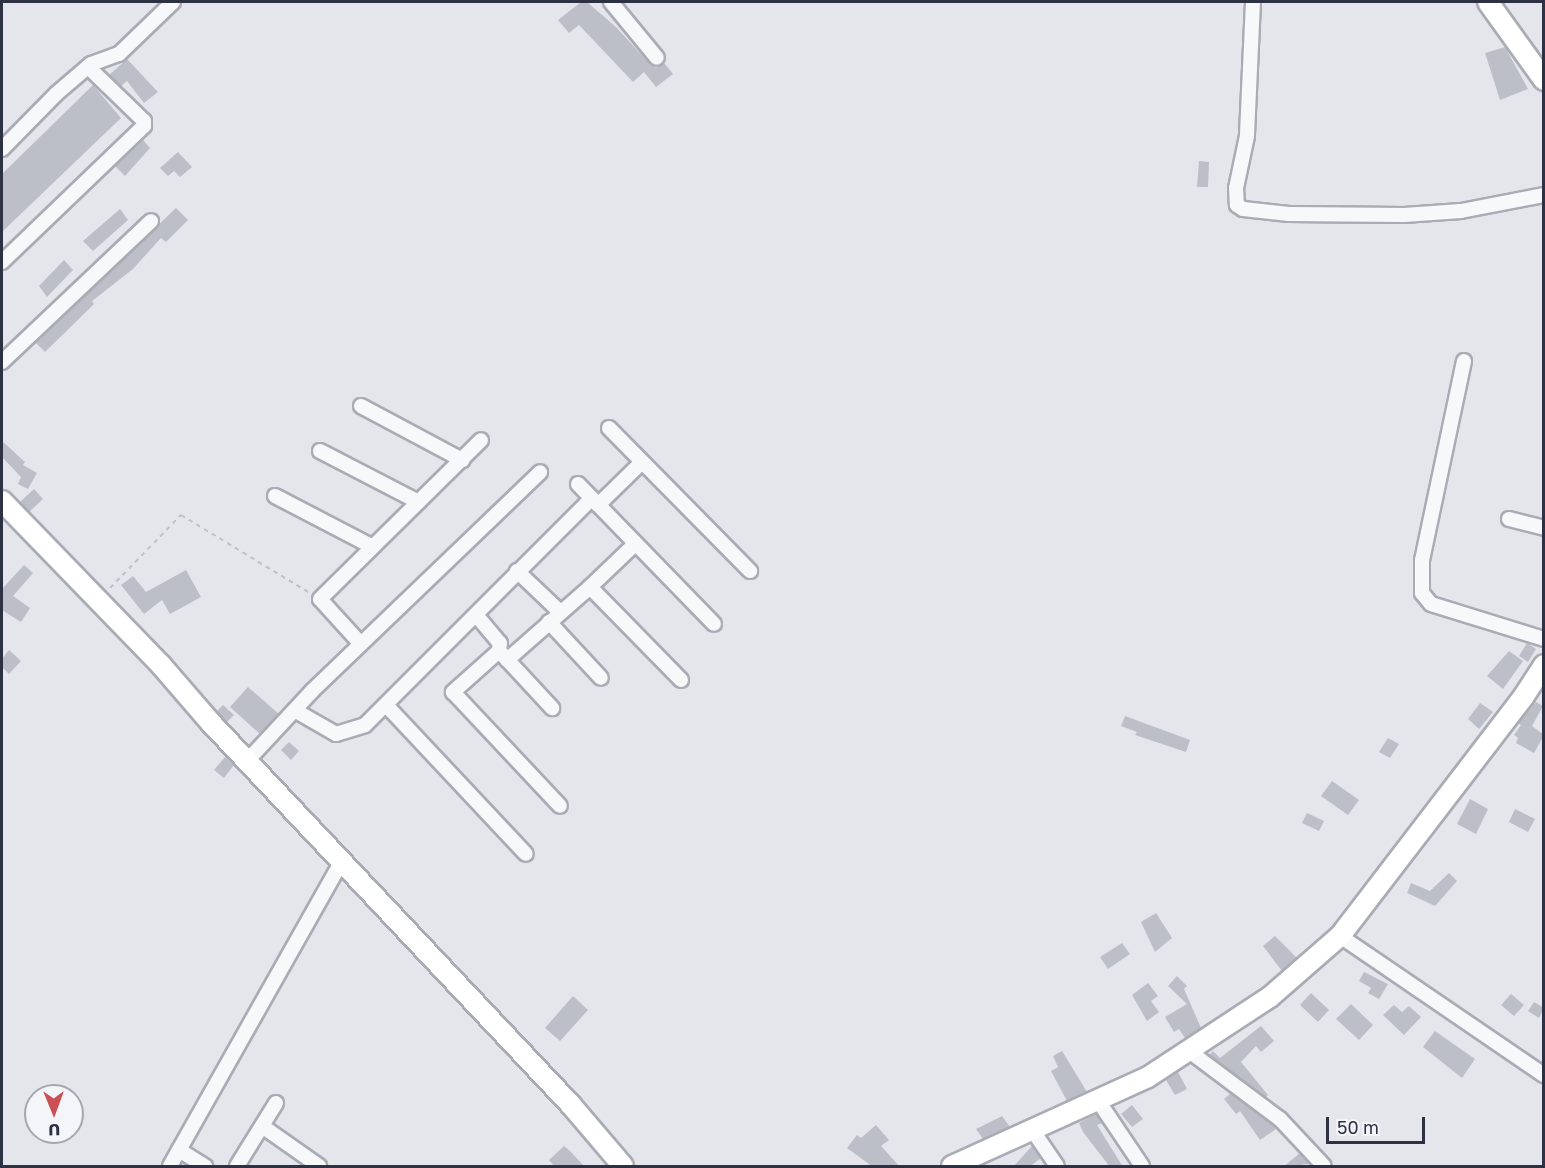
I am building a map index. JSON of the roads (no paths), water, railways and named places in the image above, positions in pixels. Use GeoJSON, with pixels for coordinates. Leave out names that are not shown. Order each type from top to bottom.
{"type":"FeatureCollection","features":[{"type":"Feature","properties":{"kind":"street"},"geometry":{"type":"LineString","coordinates":[[2,149],[88,67],[119,54],[173,2]]}},
{"type":"Feature","properties":{"kind":"street"},"geometry":{"type":"LineString","coordinates":[[611,2],[657,58]]}},
{"type":"Feature","properties":{"kind":"street"},"geometry":{"type":"LineString","coordinates":[[1253,2],[1247,136],[1236,188],[1238,205],[1244,209],[1289,214],[1404,215],[1461,211],[1544,195]]}},
{"type":"Feature","properties":{"kind":"street"},"geometry":{"type":"LineString","coordinates":[[1488,2],[1544,80]]}},
{"type":"Feature","properties":{"kind":"street"},"geometry":{"type":"LineString","coordinates":[[2,262],[144,126],[144,121],[88,67]]}},
{"type":"Feature","properties":{"kind":"street"},"geometry":{"type":"LineString","coordinates":[[2,362],[151,221]]}},
{"type":"Feature","properties":{"kind":"street"},"geometry":{"type":"LineString","coordinates":[[1464,361],[1422,560],[1422,593],[1431,604],[1544,639]]}},
{"type":"Feature","properties":{"kind":"street"},"geometry":{"type":"LineString","coordinates":[[361,406],[462,460]]}},
{"type":"Feature","properties":{"kind":"street"},"geometry":{"type":"LineString","coordinates":[[609,428],[750,571]]}},
{"type":"Feature","properties":{"kind":"street"},"geometry":{"type":"LineString","coordinates":[[360,644],[320,599],[481,440]]}},
{"type":"Feature","properties":{"kind":"street"},"geometry":{"type":"LineString","coordinates":[[320,451],[419,502]]}},
{"type":"Feature","properties":{"kind":"street"},"geometry":{"type":"LineString","coordinates":[[296,711],[336,734],[365,725],[477,616],[517,571],[641,463]]}},
{"type":"Feature","properties":{"kind":"street"},"geometry":{"type":"LineString","coordinates":[[247,761],[360,644],[540,472]]}},
{"type":"Feature","properties":{"kind":"street"},"geometry":{"type":"LineString","coordinates":[[578,484],[714,624]]}},
{"type":"Feature","properties":{"kind":"street"},"geometry":{"type":"LineString","coordinates":[[275,496],[373,547]]}},
{"type":"Feature","properties":{"kind":"street"},"geometry":{"type":"LineString","coordinates":[[2,501],[571,1105],[623,1167]]}},
{"type":"Feature","properties":{"kind":"street"},"geometry":{"type":"LineString","coordinates":[[1509,519],[1544,528]]}},
{"type":"Feature","properties":{"kind":"street"},"geometry":{"type":"LineString","coordinates":[[560,806],[453,692],[549,622],[635,544]]}},
{"type":"Feature","properties":{"kind":"street"},"geometry":{"type":"LineString","coordinates":[[517,571],[560,612]]}},
{"type":"Feature","properties":{"kind":"street"},"geometry":{"type":"LineString","coordinates":[[590,587],[681,680]]}},
{"type":"Feature","properties":{"kind":"street"},"geometry":{"type":"LineString","coordinates":[[477,616],[500,643],[503,655],[552,708]]}},
{"type":"Feature","properties":{"kind":"street"},"geometry":{"type":"LineString","coordinates":[[549,622],[601,678]]}},
{"type":"Feature","properties":{"kind":"street"},"geometry":{"type":"LineString","coordinates":[[952,1167],[1100,1102],[1189,1052],[1270,997],[1341,936],[1524,696],[1544,665]]}},
{"type":"Feature","properties":{"kind":"street"},"geometry":{"type":"LineString","coordinates":[[386,705],[526,854]]}},
{"type":"Feature","properties":{"kind":"street"},"geometry":{"type":"LineString","coordinates":[[170,1167],[341,862]]}},
{"type":"Feature","properties":{"kind":"street"},"geometry":{"type":"LineString","coordinates":[[1341,936],[1544,1075]]}},
{"type":"Feature","properties":{"kind":"street"},"geometry":{"type":"LineString","coordinates":[[1189,1052],[1280,1119],[1324,1167]]}},
{"type":"Feature","properties":{"kind":"street"},"geometry":{"type":"LineString","coordinates":[[1100,1102],[1142,1167]]}},
{"type":"Feature","properties":{"kind":"street"},"geometry":{"type":"LineString","coordinates":[[237,1167],[276,1103]]}},
{"type":"Feature","properties":{"kind":"street"},"geometry":{"type":"LineString","coordinates":[[262,1126],[319,1167]]}},
{"type":"Feature","properties":{"kind":"street"},"geometry":{"type":"LineString","coordinates":[[1033,1131],[1057,1167]]}},
{"type":"Feature","properties":{"kind":"street"},"geometry":{"type":"LineString","coordinates":[[178,1150],[205,1167]]}}]}
